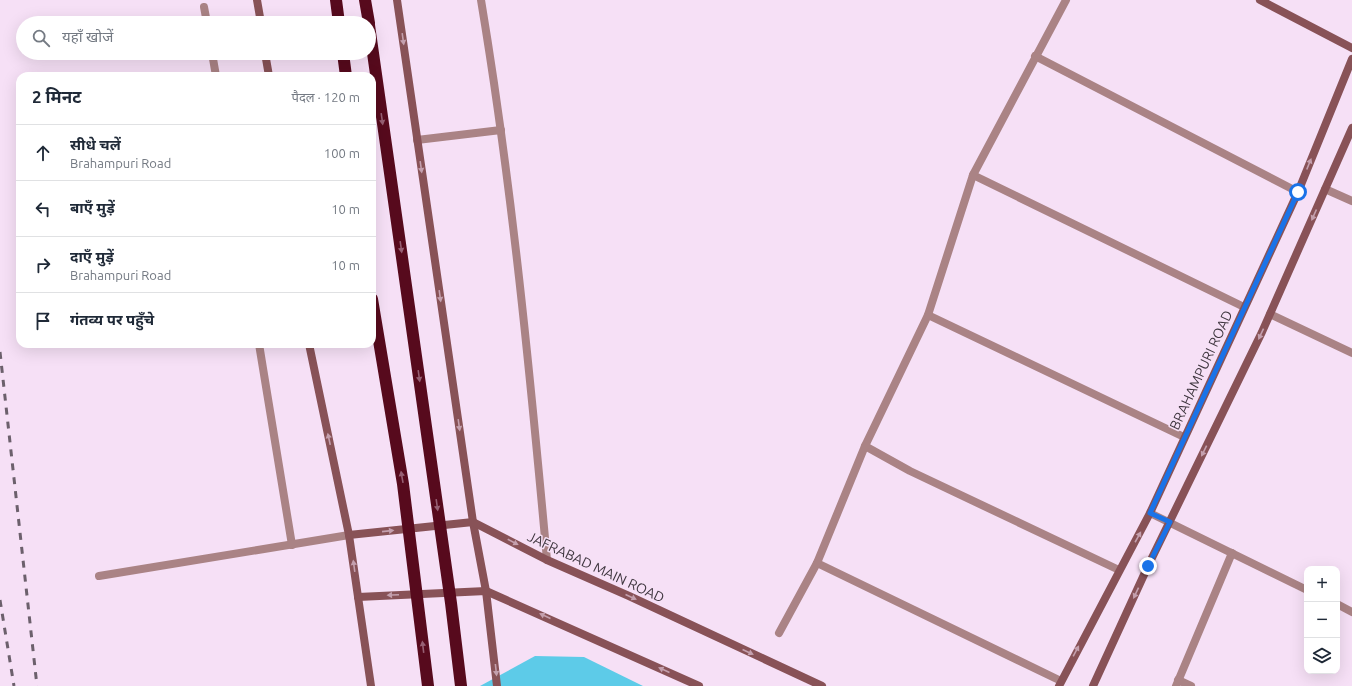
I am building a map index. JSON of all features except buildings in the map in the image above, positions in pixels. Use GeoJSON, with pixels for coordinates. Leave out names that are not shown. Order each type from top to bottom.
{"type":"FeatureCollection","features":[{"type":"Feature","properties":{"kind":"highway"},"geometry":{"type":"LineString","coordinates":[[336,0],[338,16]]}},
{"type":"Feature","properties":{"kind":"highway"},"geometry":{"type":"LineString","coordinates":[[366,0],[368,16]]}},
{"type":"Feature","properties":{"kind":"highway"},"geometry":{"type":"LineString","coordinates":[[344,60],[345,72]]}},
{"type":"Feature","properties":{"kind":"highway"},"geometry":{"type":"LineString","coordinates":[[374,60],[376,72]]}},
{"type":"Feature","properties":{"kind":"highway"},"geometry":{"type":"LineString","coordinates":[[376,73],[451,603],[461,686]]}},
{"type":"Feature","properties":{"kind":"highway"},"geometry":{"type":"LineString","coordinates":[[376,323],[403,484],[428,686]]}},
{"type":"Feature","properties":{"kind":"main road"},"geometry":{"type":"LineString","coordinates":[[258,0],[260,16]]}},
{"type":"Feature","properties":{"kind":"main road"},"geometry":{"type":"LineString","coordinates":[[397,0],[473,522],[486,591],[498,686]]}},
{"type":"Feature","properties":{"kind":"main road"},"geometry":{"type":"LineString","coordinates":[[1260,0],[1352,48]]}},
{"type":"Feature","properties":{"kind":"main road","name":"BRAHAMPURI ROAD"},"geometry":{"type":"LineString","coordinates":[[1060,683],[1150,513],[1298,192],[1352,59]]}},
{"type":"Feature","properties":{"kind":"main road"},"geometry":{"type":"LineString","coordinates":[[266,60],[268,72]]}},
{"type":"Feature","properties":{"kind":"main road"},"geometry":{"type":"LineString","coordinates":[[1093,686],[1270,314],[1352,128]]}},
{"type":"Feature","properties":{"kind":"main road"},"geometry":{"type":"LineString","coordinates":[[310,348],[349,535],[371,686]]}},
{"type":"Feature","properties":{"kind":"main road"},"geometry":{"type":"LineString","coordinates":[[349,535],[473,522]]}},
{"type":"Feature","properties":{"kind":"main road","name":"JAFRABAD MAIN ROAD"},"geometry":{"type":"LineString","coordinates":[[473,522],[547,560],[629,596],[822,686]]}},
{"type":"Feature","properties":{"kind":"main road"},"geometry":{"type":"LineString","coordinates":[[358,597],[486,591],[699,686]]}},
{"type":"Feature","properties":{"kind":"street"},"geometry":{"type":"LineString","coordinates":[[481,0],[492,65],[528,352],[547,560]]}},
{"type":"Feature","properties":{"kind":"street"},"geometry":{"type":"LineString","coordinates":[[779,633],[817,563],[865,446],[928,315],[973,175],[1066,0]]}},
{"type":"Feature","properties":{"kind":"street"},"geometry":{"type":"LineString","coordinates":[[204,7],[206,16]]}},
{"type":"Feature","properties":{"kind":"street"},"geometry":{"type":"LineString","coordinates":[[1035,56],[1298,192]]}},
{"type":"Feature","properties":{"kind":"street"},"geometry":{"type":"LineString","coordinates":[[213,60],[215,72]]}},
{"type":"Feature","properties":{"kind":"street"},"geometry":{"type":"LineString","coordinates":[[417,140],[500,130]]}},
{"type":"Feature","properties":{"kind":"street"},"geometry":{"type":"LineString","coordinates":[[973,175],[1244,307]]}},
{"type":"Feature","properties":{"kind":"street"},"geometry":{"type":"LineString","coordinates":[[1325,189],[1352,201]]}},
{"type":"Feature","properties":{"kind":"street"},"geometry":{"type":"LineString","coordinates":[[1270,314],[1352,353]]}},
{"type":"Feature","properties":{"kind":"street"},"geometry":{"type":"LineString","coordinates":[[928,315],[1184,437]]}},
{"type":"Feature","properties":{"kind":"street"},"geometry":{"type":"LineString","coordinates":[[260,348],[292,545]]}},
{"type":"Feature","properties":{"kind":"street"},"geometry":{"type":"LineString","coordinates":[[865,446],[910,471],[1119,570]]}},
{"type":"Feature","properties":{"kind":"street"},"geometry":{"type":"LineString","coordinates":[[1150,513],[1304,589]]}},
{"type":"Feature","properties":{"kind":"street"},"geometry":{"type":"LineString","coordinates":[[100,576],[349,535]]}},
{"type":"Feature","properties":{"kind":"street"},"geometry":{"type":"LineString","coordinates":[[1191,686],[1177,683],[1232,553]]}},
{"type":"Feature","properties":{"kind":"street"},"geometry":{"type":"LineString","coordinates":[[817,563],[1060,683]]}},
{"type":"Feature","properties":{"kind":"street"},"geometry":{"type":"LineString","coordinates":[[1340,606],[1352,612]]}},
{"type":"Feature","properties":{"kind":"water"},"geometry":{"type":"Polygon","coordinates":[[[535,656],[584,657],[643,686],[480,686],[535,656]]]}},
{"type":"Feature","properties":{"kind":"railway"},"geometry":{"type":"LineString","coordinates":[[0,352],[37,686]]}},
{"type":"Feature","properties":{"kind":"railway"},"geometry":{"type":"LineString","coordinates":[[0,600],[14,686]]}},
{"type":"Feature","properties":{"kind":"route"},"geometry":{"type":"LineString","coordinates":[[1148,566],[1170,522],[1150,513],[1298,192]]}}]}
